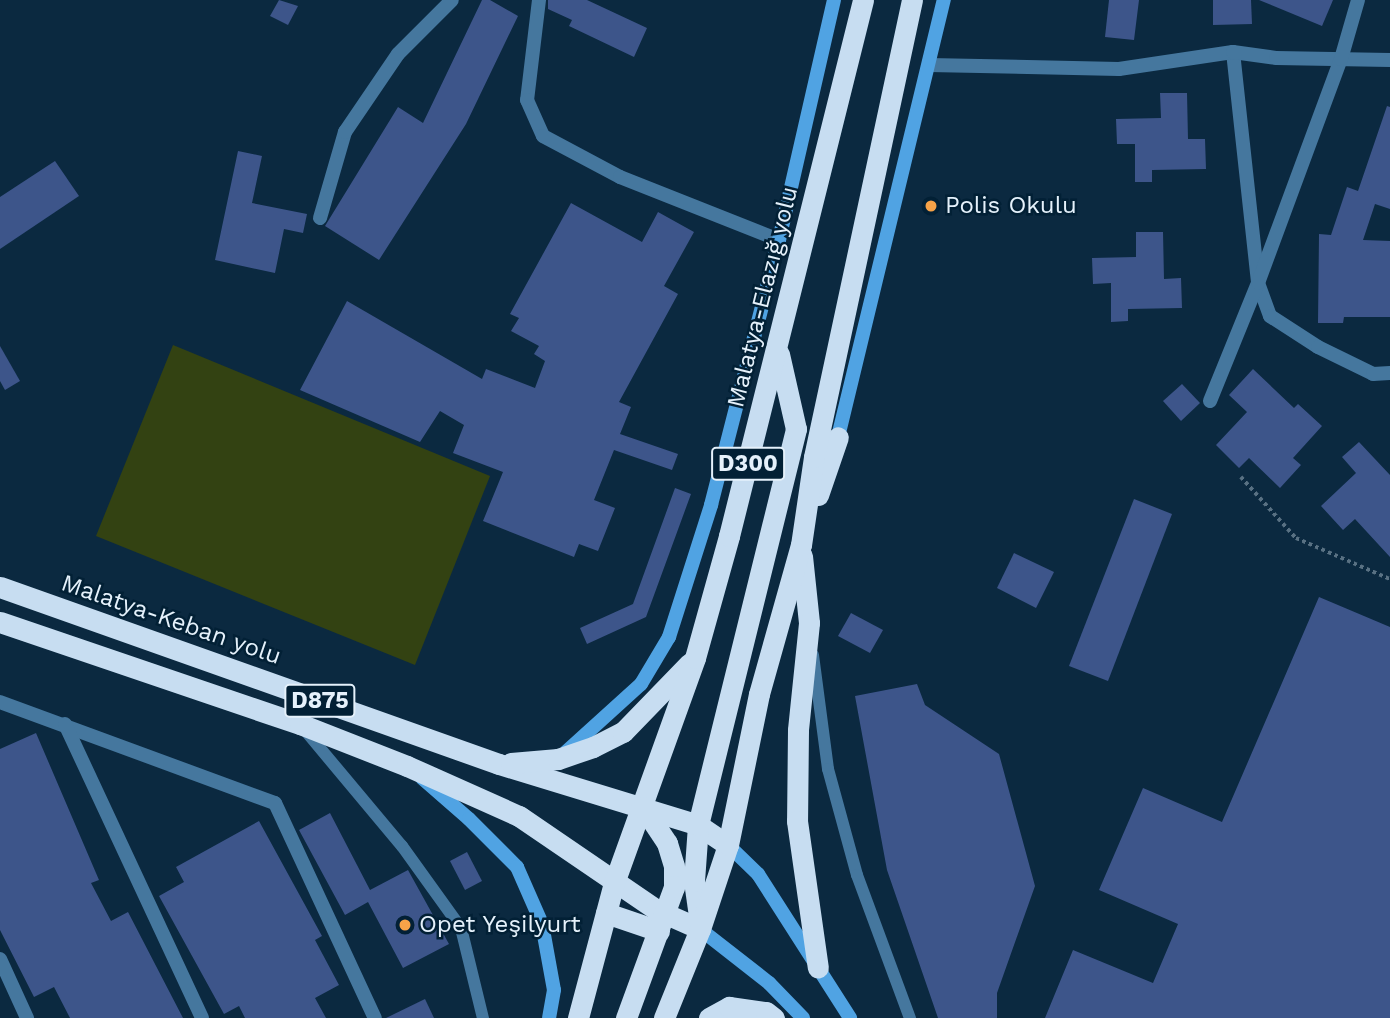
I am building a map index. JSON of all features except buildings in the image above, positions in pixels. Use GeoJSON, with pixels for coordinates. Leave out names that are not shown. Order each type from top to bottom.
{"type":"FeatureCollection","features":[{"type":"Feature","properties":{"kind":"highway","name":"Malatya-Elazığ yolu"},"geometry":{"type":"LineString","coordinates":[[614,883],[695,657],[777,349],[862,0]]}},
{"type":"Feature","properties":{"kind":"highway","name":"D300"},"geometry":{"type":"LineString","coordinates":[[664,1018],[700,929],[729,845],[759,694],[801,545],[814,457],[912,0]]}},
{"type":"Feature","properties":{"kind":"highway"},"geometry":{"type":"LineString","coordinates":[[606,913],[700,929],[694,881],[698,825],[796,429],[777,349]]}},
{"type":"Feature","properties":{"kind":"highway"},"geometry":{"type":"LineString","coordinates":[[818,968],[797,821],[798,730],[808,623],[801,545],[838,437]]}},
{"type":"Feature","properties":{"kind":"highway","name":"Malatya-Keban yolu"},"geometry":{"type":"LineString","coordinates":[[0,587],[499,764],[698,825],[729,845]]}},
{"type":"Feature","properties":{"kind":"highway","name":"D875"},"geometry":{"type":"LineString","coordinates":[[0,622],[300,724],[407,766],[519,816],[614,883]]}},
{"type":"Feature","properties":{"kind":"highway"},"geometry":{"type":"LineString","coordinates":[[499,764],[558,759],[593,747],[623,732],[695,657]]}},
{"type":"Feature","properties":{"kind":"highway"},"geometry":{"type":"LineString","coordinates":[[703,804],[735,812]]}},
{"type":"Feature","properties":{"kind":"highway"},"geometry":{"type":"LineString","coordinates":[[626,1018],[674,887],[674,866],[667,844],[643,807]]}},
{"type":"Feature","properties":{"kind":"highway","name":"D300"},"geometry":{"type":"LineString","coordinates":[[578,1018],[614,883]]}},
{"type":"Feature","properties":{"kind":"highway"},"geometry":{"type":"LineString","coordinates":[[614,883],[662,922]]}},
{"type":"Feature","properties":{"kind":"highway"},"geometry":{"type":"LineString","coordinates":[[570,1018],[585,991]]}},
{"type":"Feature","properties":{"kind":"highway"},"geometry":{"type":"LineString","coordinates":[[709,1018],[729,1007],[766,1012],[774,1018]]}},
{"type":"Feature","properties":{"kind":"street"},"geometry":{"type":"LineString","coordinates":[[320,218],[345,132],[398,54],[452,0]]}},
{"type":"Feature","properties":{"kind":"street"},"geometry":{"type":"LineString","coordinates":[[539,0],[527,100],[542,136],[620,177],[779,240]]}},
{"type":"Feature","properties":{"kind":"street"},"geometry":{"type":"LineString","coordinates":[[558,759],[641,684],[669,637],[711,505],[779,240],[834,0]]}},
{"type":"Feature","properties":{"kind":"street"},"geometry":{"type":"LineString","coordinates":[[838,437],[944,0]]}},
{"type":"Feature","properties":{"kind":"street"},"geometry":{"type":"LineString","coordinates":[[1210,401],[1258,284],[1341,59],[1358,0]]}},
{"type":"Feature","properties":{"kind":"street"},"geometry":{"type":"LineString","coordinates":[[929,65],[1119,69],[1233,52],[1276,58],[1390,60]]}},
{"type":"Feature","properties":{"kind":"street"},"geometry":{"type":"LineString","coordinates":[[1233,52],[1258,284],[1270,316],[1318,346],[1373,374],[1390,375],[1390,380]]}},
{"type":"Feature","properties":{"kind":"street"},"geometry":{"type":"LineString","coordinates":[[1373,374],[1390,373]]}},
{"type":"Feature","properties":{"kind":"street"},"geometry":{"type":"LineString","coordinates":[[0,702],[275,803],[376,1018]]}},
{"type":"Feature","properties":{"kind":"street"},"geometry":{"type":"LineString","coordinates":[[65,724],[202,1018]]}},
{"type":"Feature","properties":{"kind":"street"},"geometry":{"type":"LineString","coordinates":[[407,766],[469,819],[517,867],[542,923],[554,990],[549,1018]]}},
{"type":"Feature","properties":{"kind":"street"},"geometry":{"type":"LineString","coordinates":[[729,845],[758,874],[850,1018]]}},
{"type":"Feature","properties":{"kind":"street"},"geometry":{"type":"LineString","coordinates":[[700,929],[769,983],[803,1018]]}},
{"type":"Feature","properties":{"kind":"street"},"geometry":{"type":"LineString","coordinates":[[0,959],[27,1018]]}},
{"type":"Feature","properties":{"kind":"lane"},"geometry":{"type":"LineString","coordinates":[[808,623],[828,769],[857,875],[910,1018]]}},
{"type":"Feature","properties":{"kind":"lane"},"geometry":{"type":"LineString","coordinates":[[300,724],[402,846],[461,928],[484,1018]]}},
{"type":"Feature","properties":{"kind":"path"},"geometry":{"type":"LineString","coordinates":[[1241,477],[1296,538],[1390,579]]}},
{"type":"Feature","properties":{"kind":"green space"},"geometry":{"type":"Polygon","coordinates":[[[173,345],[490,476],[415,665],[96,536],[173,345]]]}},
{"type":"Feature","properties":{"kind":"place","name":"Polis Okulu"},"geometry":{"type":"Point","coordinates":[931,206]}},
{"type":"Feature","properties":{"kind":"place","name":"Opet Yeşilyurt"},"geometry":{"type":"Point","coordinates":[405,925]}}]}
